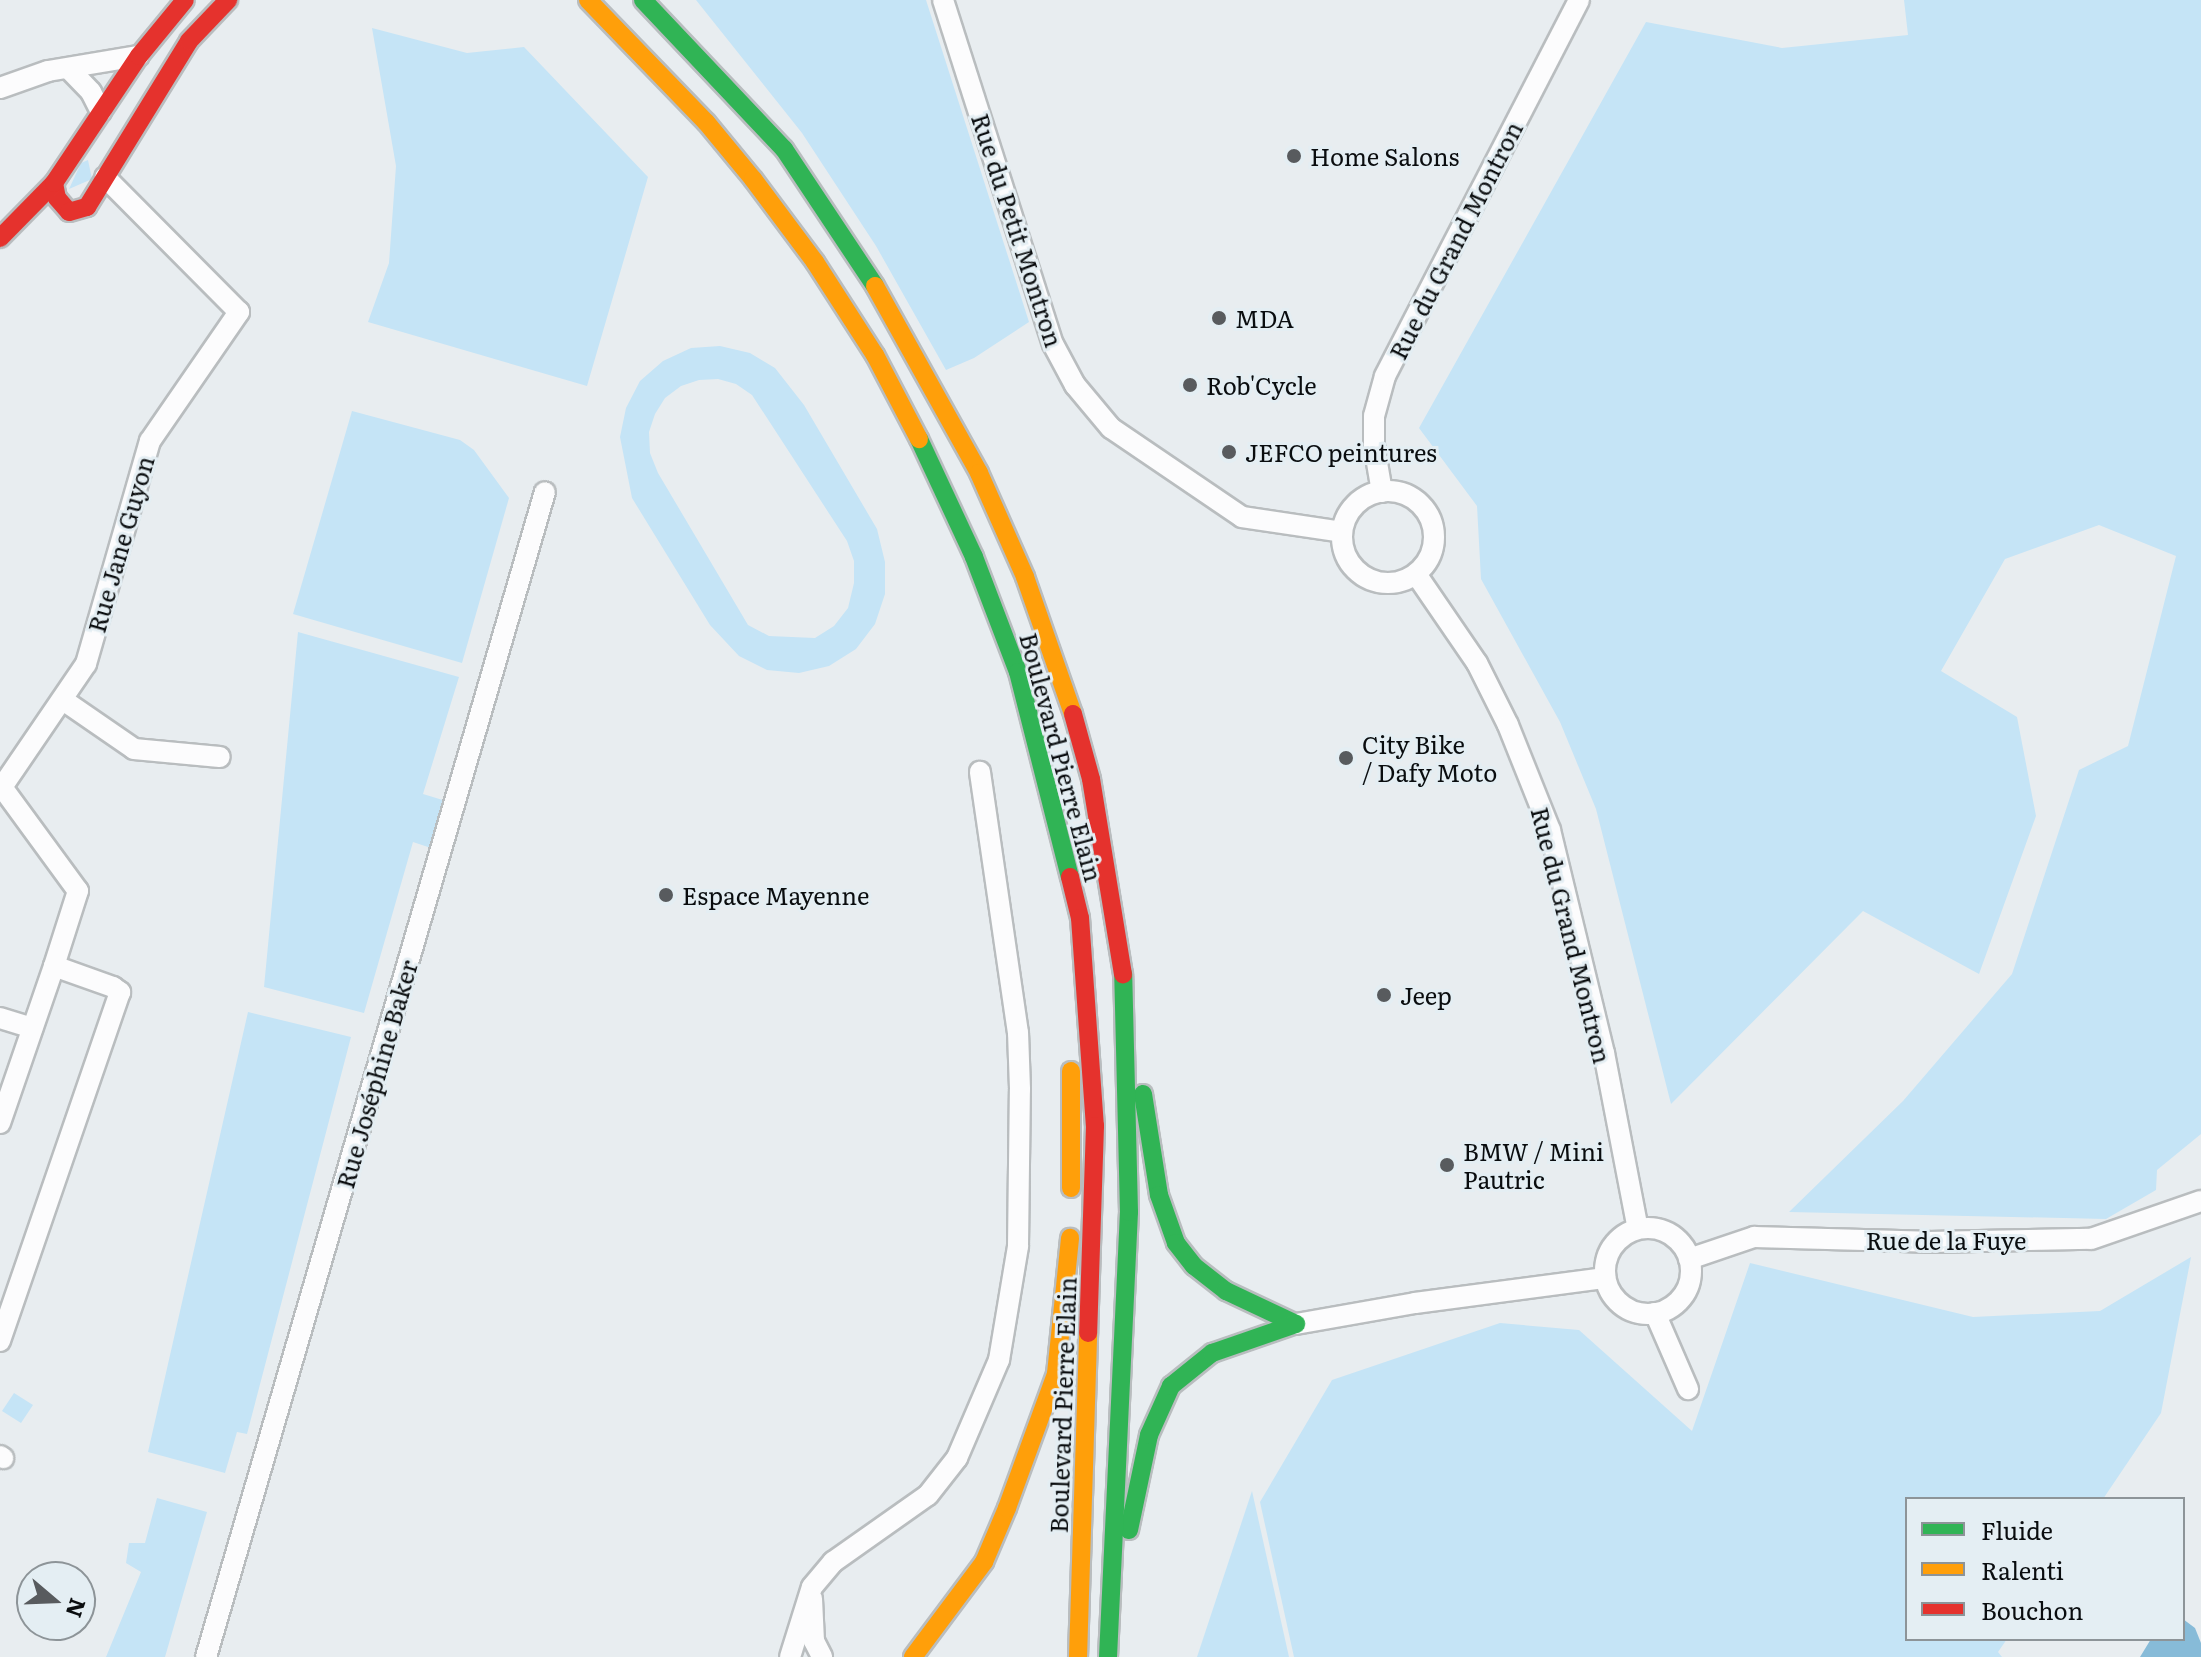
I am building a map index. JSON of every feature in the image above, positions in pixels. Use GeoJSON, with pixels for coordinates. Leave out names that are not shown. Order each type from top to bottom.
{"type":"FeatureCollection","features":[{"type":"Feature","properties":{"kind":"main road"},"geometry":{"type":"LineString","coordinates":[[4,234],[54,183],[139,56],[185,0]]}},
{"type":"Feature","properties":{"kind":"main road"},"geometry":{"type":"LineString","coordinates":[[4,234],[87,207],[189,41],[228,0]]}},
{"type":"Feature","properties":{"kind":"main road","name":"Boulevard Pierre Elain"},"geometry":{"type":"LineString","coordinates":[[588,0],[706,122],[753,179],[815,262],[875,355],[907,414],[974,557],[1018,672],[1080,918],[1095,1126],[1078,1657]]}},
{"type":"Feature","properties":{"kind":"main road","name":"Boulevard Pierre Elain"},"geometry":{"type":"LineString","coordinates":[[643,0],[784,149],[873,282],[924,368],[979,473],[1025,577],[1064,684],[1091,779],[1124,981],[1129,1212],[1108,1657]]}},
{"type":"Feature","properties":{"kind":"main road"},"geometry":{"type":"LineString","coordinates":[[681,12],[784,149]]}},
{"type":"Feature","properties":{"kind":"main road"},"geometry":{"type":"LineString","coordinates":[[139,56],[155,54],[165,60],[171,71]]}},
{"type":"Feature","properties":{"kind":"main road"},"geometry":{"type":"LineString","coordinates":[[54,183],[57,198],[69,212]]}},
{"type":"Feature","properties":{"kind":"main road"},"geometry":{"type":"LineString","coordinates":[[913,1657],[984,1562],[1056,1374],[1069,1275],[1071,1210],[1069,871]]}},
{"type":"Feature","properties":{"kind":"main road"},"geometry":{"type":"LineString","coordinates":[[1124,981],[1159,1195],[1176,1243],[1194,1266],[1226,1291],[1296,1324]]}},
{"type":"Feature","properties":{"kind":"main road"},"geometry":{"type":"LineString","coordinates":[[1109,1619],[1149,1435],[1171,1386],[1212,1353],[1296,1324]]}},
{"type":"Feature","properties":{"kind":"street","name":"Rue du Petit Montron"},"geometry":{"type":"LineString","coordinates":[[943,0],[1048,330],[1075,385],[1111,428],[1242,517],[1342,532]]}},
{"type":"Feature","properties":{"kind":"street","name":"Rue du Grand Montron"},"geometry":{"type":"LineString","coordinates":[[1382,492],[1374,445],[1374,416],[1385,376],[1579,0]]}},
{"type":"Feature","properties":{"kind":"street"},"geometry":{"type":"LineString","coordinates":[[0,88],[48,71],[70,70],[139,56]]}},
{"type":"Feature","properties":{"kind":"street"},"geometry":{"type":"LineString","coordinates":[[70,70],[91,92],[101,112]]}},
{"type":"Feature","properties":{"kind":"street","name":"Rue Jane Guyon"},"geometry":{"type":"LineString","coordinates":[[54,966],[78,891],[1,788],[86,664],[150,441],[239,312],[105,177]]}},
{"type":"Feature","properties":{"kind":"street","name":"Rue Joséphine Baker"},"geometry":{"type":"LineString","coordinates":[[206,1657],[545,492]]}},
{"type":"Feature","properties":{"kind":"street"},"geometry":{"type":"LineString","coordinates":[[1382,492],[1411,497],[1430,519],[1432,549],[1416,574],[1393,584],[1367,579],[1347,559],[1342,532],[1355,505],[1382,492]]}},
{"type":"Feature","properties":{"kind":"street","name":"Rue du Grand Montron"},"geometry":{"type":"LineString","coordinates":[[1416,574],[1477,663],[1508,725],[1550,830],[1604,1053],[1638,1229]]}},
{"type":"Feature","properties":{"kind":"street"},"geometry":{"type":"LineString","coordinates":[[63,700],[134,749],[220,757]]}},
{"type":"Feature","properties":{"kind":"street"},"geometry":{"type":"LineString","coordinates":[[790,1657],[812,1587],[833,1562],[928,1495],[957,1458],[999,1360],[1018,1246],[1020,1089],[1018,1033],[980,772]]}},
{"type":"Feature","properties":{"kind":"street"},"geometry":{"type":"LineString","coordinates":[[0,1123],[54,966],[120,992],[0,1341]]}},
{"type":"Feature","properties":{"kind":"street"},"geometry":{"type":"LineString","coordinates":[[0,1018],[32,1028]]}},
{"type":"Feature","properties":{"kind":"street","name":"Rue de la Fuye"},"geometry":{"type":"LineString","coordinates":[[1689,1259],[1754,1237],[1928,1242],[2091,1239],[2201,1201]]}},
{"type":"Feature","properties":{"kind":"street"},"geometry":{"type":"LineString","coordinates":[[1651,1228],[1675,1238],[1689,1259],[1691,1273],[1680,1299],[1655,1313],[1629,1309],[1610,1291],[1605,1278],[1609,1253],[1616,1242],[1638,1229],[1651,1228]]}},
{"type":"Feature","properties":{"kind":"street"},"geometry":{"type":"LineString","coordinates":[[1296,1324],[1415,1303],[1605,1278]]}},
{"type":"Feature","properties":{"kind":"street"},"geometry":{"type":"LineString","coordinates":[[1655,1313],[1688,1389]]}},
{"type":"Feature","properties":{"kind":"street"},"geometry":{"type":"LineString","coordinates":[[812,1587],[814,1641],[822,1657]]}},
{"type":"Feature","properties":{"kind":"shaded area"},"geometry":{"type":"Polygon","coordinates":[[[696,0],[926,0],[1029,322],[974,358],[946,370],[876,246],[802,133],[696,0]]]}},
{"type":"Feature","properties":{"kind":"shaded area"},"geometry":{"type":"Polygon","coordinates":[[[1904,0],[2201,0],[2201,1134],[2157,1170],[2156,1190],[2106,1219],[1789,1212],[1903,1101],[2012,974],[2079,770],[2128,746],[2176,556],[2099,525],[2005,559],[1941,671],[2017,717],[2036,816],[1979,974],[1863,911],[1671,1104],[1596,809],[1560,722],[1481,579],[1477,506],[1419,428],[1646,22],[1782,48],[1908,35],[1904,0]]]}},
{"type":"Feature","properties":{"kind":"shaded area"},"geometry":{"type":"Polygon","coordinates":[[[372,28],[467,53],[524,47],[648,177],[587,386],[368,322],[389,263],[396,166],[372,28]]]}},
{"type":"Feature","properties":{"kind":"shaded area"},"geometry":{"type":"Polygon","coordinates":[[[88,160],[92,179],[69,189],[81,163],[88,160]]]}},
{"type":"Feature","properties":{"kind":"shaded area"},"geometry":{"type":"Polygon","coordinates":[[[720,346],[750,353],[775,368],[804,405],[877,529],[885,562],[885,594],[875,624],[856,649],[829,666],[799,673],[767,670],[739,656],[710,625],[632,498],[620,437],[626,408],[640,381],[663,361],[691,348],[720,346]],[[718,379],[699,380],[681,386],[665,398],[649,432],[650,453],[658,473],[748,625],[769,636],[815,638],[834,626],[848,608],[854,583],[854,561],[847,541],[752,395],[736,384],[718,379]]]}},
{"type":"Feature","properties":{"kind":"shaded area"},"geometry":{"type":"Polygon","coordinates":[[[352,411],[460,440],[474,450],[509,498],[462,663],[293,614],[352,411]]]}},
{"type":"Feature","properties":{"kind":"shaded area"},"geometry":{"type":"Polygon","coordinates":[[[298,632],[459,677],[423,794],[446,801],[431,848],[413,842],[364,1013],[264,987],[298,632]]]}},
{"type":"Feature","properties":{"kind":"shaded area"},"geometry":{"type":"Polygon","coordinates":[[[248,1012],[351,1037],[247,1434],[237,1432],[225,1473],[148,1452],[248,1012]]]}},
{"type":"Feature","properties":{"kind":"shaded area"},"geometry":{"type":"Polygon","coordinates":[[[2191,1257],[2161,1413],[2104,1497],[1905,1497],[1905,1641],[2006,1641],[1998,1652],[2002,1657],[1294,1657],[1260,1502],[1332,1380],[1500,1323],[1579,1330],[1692,1431],[1750,1263],[1973,1317],[2100,1311],[2191,1257]]]}},
{"type":"Feature","properties":{"kind":"shaded area"},"geometry":{"type":"Polygon","coordinates":[[[14,1393],[33,1405],[21,1423],[2,1411],[14,1393]]]}},
{"type":"Feature","properties":{"kind":"shaded area"},"geometry":{"type":"Polygon","coordinates":[[[1252,1491],[1289,1657],[1197,1657],[1252,1491]]]}},
{"type":"Feature","properties":{"kind":"shaded area"},"geometry":{"type":"Polygon","coordinates":[[[157,1498],[207,1512],[165,1657],[106,1657],[141,1572],[126,1563],[129,1543],[145,1543],[157,1498]]]}},
{"type":"Feature","properties":{"kind":"shaded area"},"geometry":{"type":"Polygon","coordinates":[[[2185,1620],[2195,1628],[2201,1643],[2201,1657],[2140,1657],[2150,1641],[2185,1641],[2185,1620]]]}},
{"type":"Feature","properties":{"kind":"traffic: fast"},"geometry":{"type":"LineString","coordinates":[[643,0],[784,149],[875,286]]}},
{"type":"Feature","properties":{"kind":"traffic: fast"},"geometry":{"type":"LineString","coordinates":[[919,439],[974,557],[1018,672],[1070,877]]}},
{"type":"Feature","properties":{"kind":"traffic: fast"},"geometry":{"type":"LineString","coordinates":[[1108,1657],[1129,1212],[1123,974]]}},
{"type":"Feature","properties":{"kind":"traffic: fast"},"geometry":{"type":"LineString","coordinates":[[1143,1094],[1159,1195],[1176,1243],[1194,1266],[1226,1291],[1296,1324]]}},
{"type":"Feature","properties":{"kind":"traffic: fast"},"geometry":{"type":"LineString","coordinates":[[1129,1530],[1149,1435],[1171,1386],[1212,1353],[1296,1324]]}},
{"type":"Feature","properties":{"kind":"traffic: slow"},"geometry":{"type":"LineString","coordinates":[[588,0],[706,122],[753,179],[815,262],[875,355],[919,439]]}},
{"type":"Feature","properties":{"kind":"traffic: slow"},"geometry":{"type":"LineString","coordinates":[[875,286],[979,473],[1025,577],[1073,714]]}},
{"type":"Feature","properties":{"kind":"traffic: slow"},"geometry":{"type":"LineString","coordinates":[[1071,1071],[1071,1188]]}},
{"type":"Feature","properties":{"kind":"traffic: slow"},"geometry":{"type":"LineString","coordinates":[[913,1657],[984,1562],[1007,1508],[1056,1374],[1070,1238]]}},
{"type":"Feature","properties":{"kind":"traffic: slow"},"geometry":{"type":"LineString","coordinates":[[1078,1657],[1088,1333]]}},
{"type":"Feature","properties":{"kind":"traffic: jam"},"geometry":{"type":"LineString","coordinates":[[0,238],[54,183],[139,56],[185,0]]}},
{"type":"Feature","properties":{"kind":"traffic: jam"},"geometry":{"type":"LineString","coordinates":[[54,183],[57,198],[69,212],[87,207],[189,41],[228,0]]}},
{"type":"Feature","properties":{"kind":"traffic: jam"},"geometry":{"type":"LineString","coordinates":[[1073,714],[1091,779],[1123,974]]}},
{"type":"Feature","properties":{"kind":"traffic: jam"},"geometry":{"type":"LineString","coordinates":[[1070,877],[1080,918],[1095,1126],[1088,1333]]}},
{"type":"Feature","properties":{"kind":"place","name":"Home Salons"},"geometry":{"type":"Point","coordinates":[1294,156]}},
{"type":"Feature","properties":{"kind":"place","name":"MDA"},"geometry":{"type":"Point","coordinates":[1219,318]}},
{"type":"Feature","properties":{"kind":"place","name":"Rob'Cycle"},"geometry":{"type":"Point","coordinates":[1190,385]}},
{"type":"Feature","properties":{"kind":"place","name":"JEFCO peintures"},"geometry":{"type":"Point","coordinates":[1229,452]}},
{"type":"Feature","properties":{"kind":"place","name":"City Bike / Dafy Moto"},"geometry":{"type":"Point","coordinates":[1346,758]}},
{"type":"Feature","properties":{"kind":"place","name":"Espace Mayenne"},"geometry":{"type":"Point","coordinates":[666,895]}},
{"type":"Feature","properties":{"kind":"place","name":"Jeep"},"geometry":{"type":"Point","coordinates":[1384,995]}},
{"type":"Feature","properties":{"kind":"place","name":"BMW / Mini Pautric"},"geometry":{"type":"Point","coordinates":[1447,1165]}}]}
